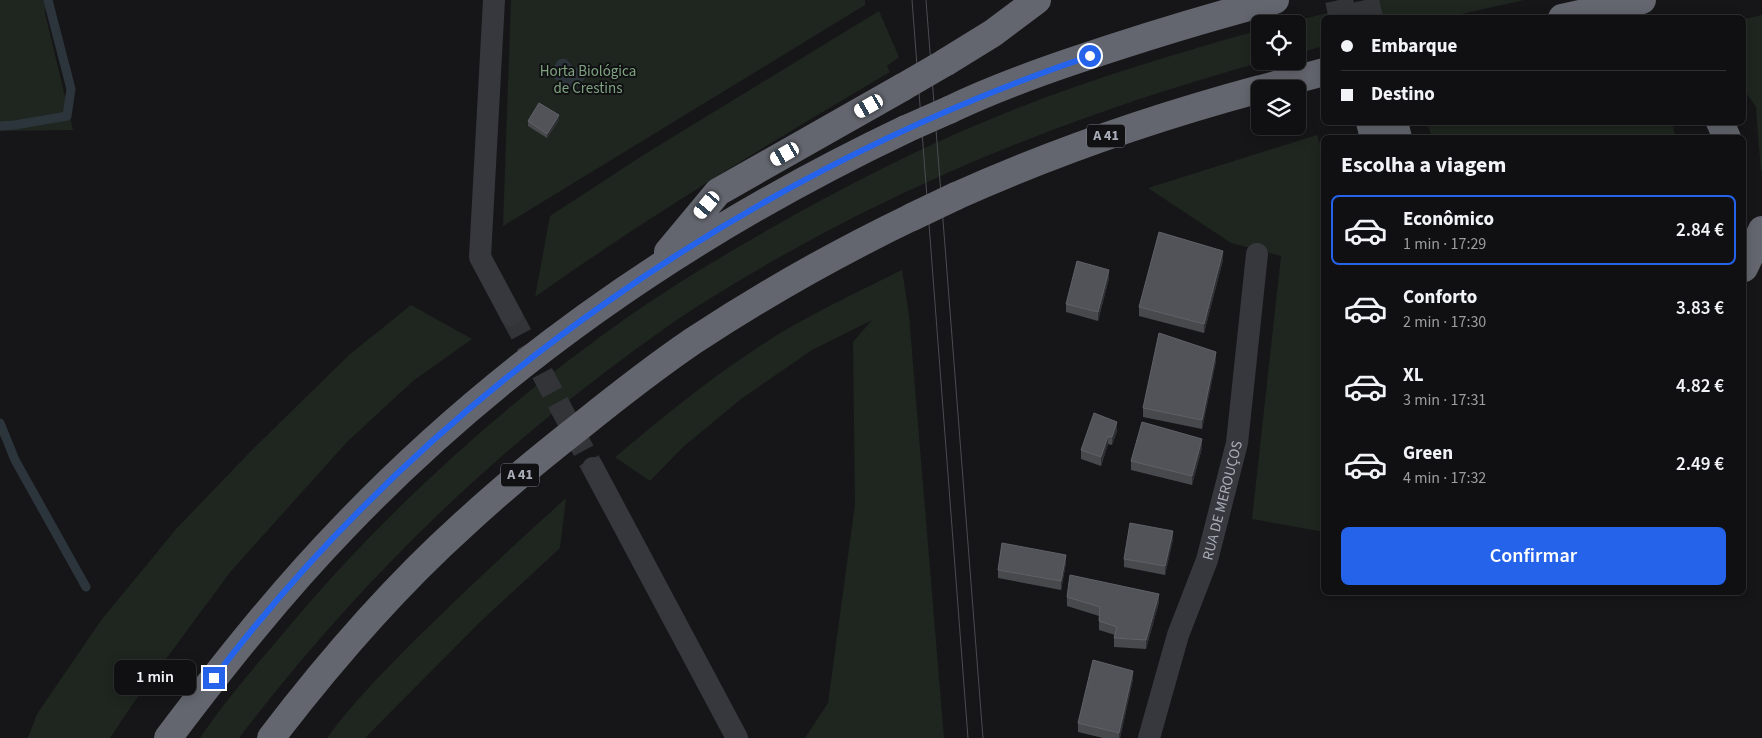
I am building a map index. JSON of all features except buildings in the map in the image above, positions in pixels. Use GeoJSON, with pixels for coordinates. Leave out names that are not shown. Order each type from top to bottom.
{"type":"FeatureCollection","features":[{"type":"Feature","properties":{"kind":"highway"},"geometry":{"type":"LineString","coordinates":[[652,270],[718,192],[903,88],[993,33],[1037,0]]}},
{"type":"Feature","properties":{"kind":"highway"},"geometry":{"type":"LineString","coordinates":[[168,738],[225,663],[292,583],[346,525],[412,460],[478,402],[560,336],[652,270],[724,225],[792,186],[906,129],[987,93],[1090,56],[1206,18],[1275,0]]}},
{"type":"Feature","properties":{"kind":"highway"},"geometry":{"type":"LineString","coordinates":[[1575,15],[1642,0]]}},
{"type":"Feature","properties":{"kind":"highway","name":"A 41"},"geometry":{"type":"LineString","coordinates":[[1294,80],[1321,73]]}},
{"type":"Feature","properties":{"kind":"highway","name":"A 41"},"geometry":{"type":"LineString","coordinates":[[270,738],[340,653],[400,587],[463,525],[529,467],[637,381],[693,341],[817,266],[956,196],[1084,144],[1251,92]]}},
{"type":"Feature","properties":{"kind":"highway"},"geometry":{"type":"LineString","coordinates":[[1746,264],[1762,230]]}},
{"type":"Feature","properties":{"kind":"street"},"geometry":{"type":"LineString","coordinates":[[494,0],[480,258],[511,315]]}},
{"type":"Feature","properties":{"kind":"street","name":"RUA DE MEROUÇOS"},"geometry":{"type":"LineString","coordinates":[[1149,738],[1178,636],[1206,560],[1237,443],[1257,254]]}},
{"type":"Feature","properties":{"kind":"street"},"geometry":{"type":"LineString","coordinates":[[593,468],[737,738]]}},
{"type":"Feature","properties":{"kind":"green space"},"geometry":{"type":"Polygon","coordinates":[[[0,0],[46,0],[45,13],[73,130],[0,131],[0,0]]]}},
{"type":"Feature","properties":{"kind":"green space","name":"Horta Biológica de Crestins"},"geometry":{"type":"Polygon","coordinates":[[[511,0],[865,0],[865,5],[503,226],[511,0]]]}},
{"type":"Feature","properties":{"kind":"green space"},"geometry":{"type":"Polygon","coordinates":[[[1379,0],[1524,0],[1457,15],[1321,15],[1321,47],[1306,51],[1306,18],[1379,0]]]}},
{"type":"Feature","properties":{"kind":"green space"},"geometry":{"type":"Polygon","coordinates":[[[879,11],[899,57],[887,66],[890,72],[710,181],[535,297],[550,216],[645,154],[879,11]]]}},
{"type":"Feature","properties":{"kind":"green space"},"geometry":{"type":"Polygon","coordinates":[[[1762,15],[1761,172],[1756,107],[1746,93],[1746,19],[1762,15]]]}},
{"type":"Feature","properties":{"kind":"green space"},"geometry":{"type":"Polygon","coordinates":[[[1251,33],[1251,65],[1118,106],[977,160],[908,191],[772,261],[656,334],[556,410],[506,452],[411,541],[365,588],[322,637],[239,738],[200,738],[239,686],[320,591],[402,504],[490,424],[584,349],[632,314],[674,286],[805,209],[936,143],[1049,96],[1189,50],[1251,33]]]}},
{"type":"Feature","properties":{"kind":"green space"},"geometry":{"type":"Polygon","coordinates":[[[1428,125],[1670,125],[1673,127],[1675,135],[1431,135],[1428,125]]]}},
{"type":"Feature","properties":{"kind":"green space"},"geometry":{"type":"Polygon","coordinates":[[[1317,135],[1321,147],[1321,531],[1252,519],[1281,256],[1231,243],[1148,188],[1317,135]]]}},
{"type":"Feature","properties":{"kind":"green space"},"geometry":{"type":"Polygon","coordinates":[[[902,270],[909,315],[944,738],[805,738],[828,703],[855,504],[853,342],[872,320],[812,350],[741,399],[683,447],[650,481],[615,457],[704,385],[760,346],[812,315],[902,270]]]}},
{"type":"Feature","properties":{"kind":"green space"},"geometry":{"type":"Polygon","coordinates":[[[411,305],[472,339],[413,381],[347,442],[231,571],[132,705],[110,738],[28,738],[37,714],[102,619],[177,528],[251,451],[349,355],[411,305]]]}},
{"type":"Feature","properties":{"kind":"green space"},"geometry":{"type":"Polygon","coordinates":[[[566,498],[560,548],[479,623],[365,738],[327,738],[359,698],[407,648],[566,498]]]}},
{"type":"Feature","properties":{"kind":"shaded area"},"geometry":{"type":"Polygon","coordinates":[[[566,59],[574,68],[580,67],[586,70],[586,77],[577,87],[567,88],[552,77],[550,73],[558,60],[566,59]]]}},
{"type":"Feature","properties":{"kind":"waterway"},"geometry":{"type":"LineString","coordinates":[[0,126],[67,116],[71,89],[48,0]]}},
{"type":"Feature","properties":{"kind":"waterway"},"geometry":{"type":"LineString","coordinates":[[0,423],[15,460],[86,587]]}},
{"type":"Feature","properties":{"kind":"tunnel"},"geometry":{"type":"LineString","coordinates":[[1339,0],[1342,15]]}},
{"type":"Feature","properties":{"kind":"tunnel"},"geometry":{"type":"LineString","coordinates":[[1365,0],[1368,15]]}},
{"type":"Feature","properties":{"kind":"tunnel"},"geometry":{"type":"LineString","coordinates":[[511,315],[593,468]]}},
{"type":"Feature","properties":{"kind":"tram line"},"geometry":{"type":"LineString","coordinates":[[912,0],[968,738]]}},
{"type":"Feature","properties":{"kind":"tram line"},"geometry":{"type":"LineString","coordinates":[[926,0],[983,738]]}},
{"type":"Feature","properties":{"kind":"route"},"geometry":{"type":"LineString","coordinates":[[214,678],[292,583],[346,525],[412,460],[478,402],[560,336],[652,270],[724,225],[851,155],[987,93],[1090,56]]}}]}
